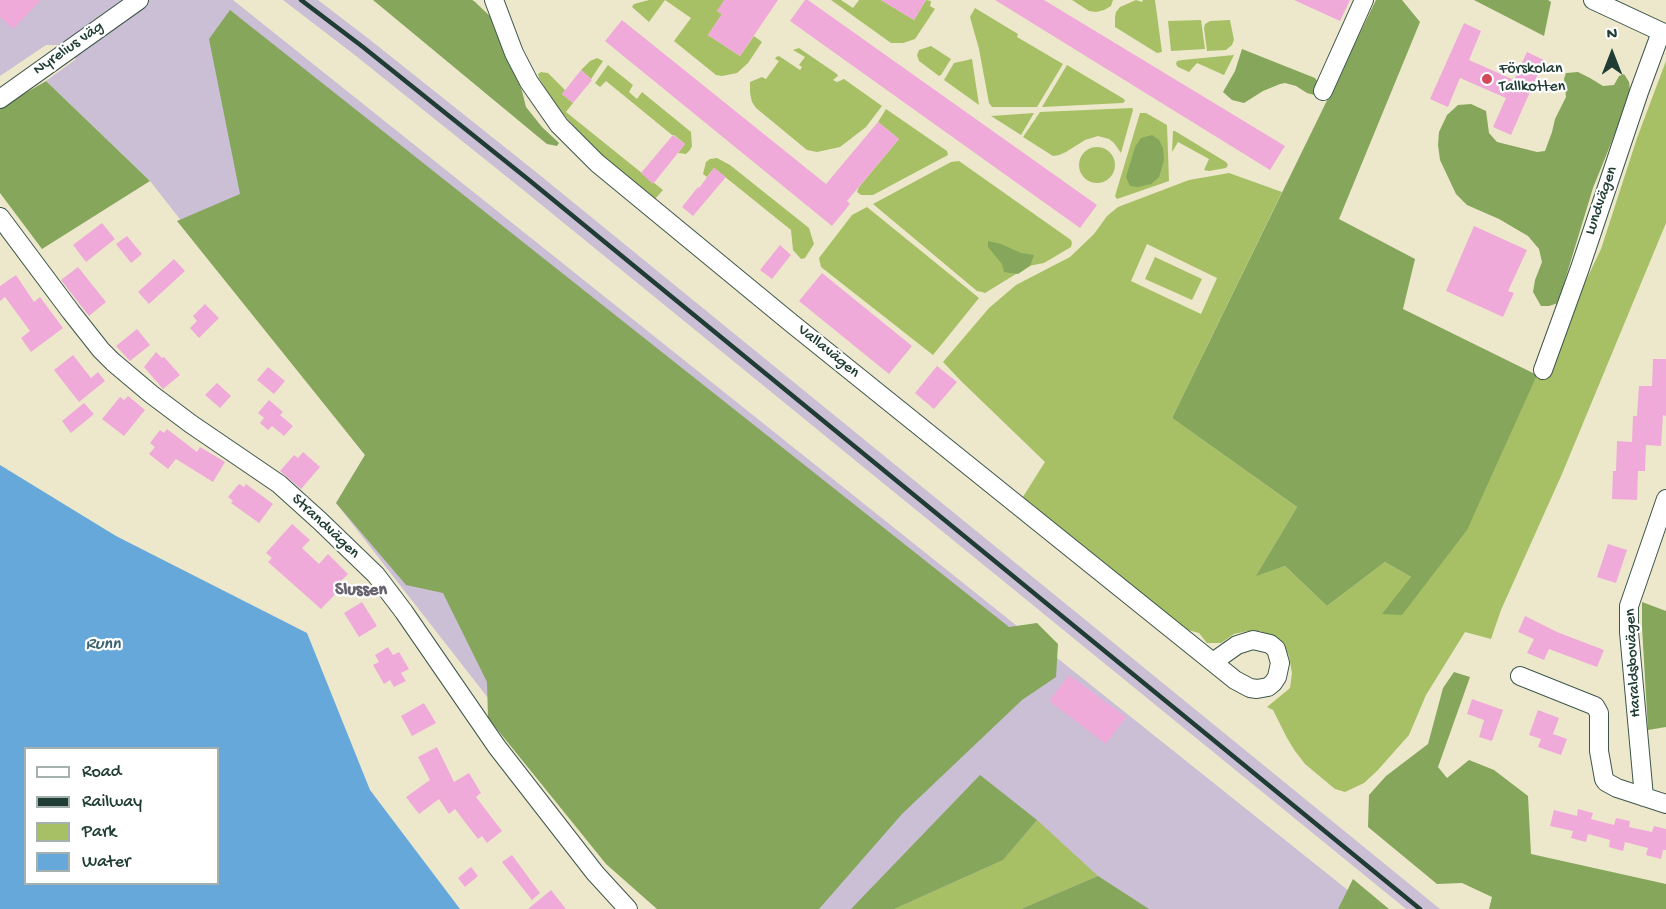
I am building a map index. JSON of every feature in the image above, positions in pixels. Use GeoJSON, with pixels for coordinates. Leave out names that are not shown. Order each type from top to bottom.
{"type":"FeatureCollection","features":[{"type":"Feature","properties":{"kind":"street","name":"Nyrelius väg"},"geometry":{"type":"LineString","coordinates":[[0,99],[139,0]]}},
{"type":"Feature","properties":{"kind":"street","name":"Vallavägen"},"geometry":{"type":"LineString","coordinates":[[494,0],[514,53],[529,82],[559,125],[597,164],[1214,662]]}},
{"type":"Feature","properties":{"kind":"street"},"geometry":{"type":"LineString","coordinates":[[1323,91],[1364,0]]}},
{"type":"Feature","properties":{"kind":"street"},"geometry":{"type":"LineString","coordinates":[[1593,0],[1664,33]]}},
{"type":"Feature","properties":{"kind":"street","name":"Lundvägen"},"geometry":{"type":"LineString","coordinates":[[1543,370],[1639,92],[1664,33]]}},
{"type":"Feature","properties":{"kind":"street","name":"Strandvägen"},"geometry":{"type":"LineString","coordinates":[[0,217],[71,312],[101,350],[119,368],[191,424],[279,484],[376,575],[496,747],[595,873],[628,909]]}},
{"type":"Feature","properties":{"kind":"street","name":"Haraldsbovägen"},"geometry":{"type":"LineString","coordinates":[[1644,797],[1629,632],[1629,606],[1659,540],[1666,499]]}},
{"type":"Feature","properties":{"kind":"street"},"geometry":{"type":"LineString","coordinates":[[1520,676],[1595,706],[1599,713],[1599,751],[1606,782],[1617,788],[1666,804]]}},
{"type":"Feature","properties":{"kind":"shaded area"},"geometry":{"type":"Polygon","coordinates":[[[0,0],[233,0],[1369,907],[1368,909],[670,909],[612,857],[336,503],[365,455],[150,181],[46,81],[76,59],[61,45],[46,45],[0,76],[0,0]]]}},
{"type":"Feature","properties":{"kind":"shaded area"},"geometry":{"type":"Polygon","coordinates":[[[283,0],[318,0],[369,39],[536,172],[1440,909],[1406,909],[522,189],[283,0]]]}},
{"type":"Feature","properties":{"kind":"green space"},"geometry":{"type":"Polygon","coordinates":[[[373,0],[474,1],[493,19],[522,91],[526,107],[559,143],[557,146],[547,144],[373,0]]]}},
{"type":"Feature","properties":{"kind":"green space"},"geometry":{"type":"Polygon","coordinates":[[[649,0],[665,0],[649,22],[632,7],[634,4],[649,0]]]}},
{"type":"Feature","properties":{"kind":"green space"},"geometry":{"type":"Polygon","coordinates":[[[665,0],[725,0],[717,11],[722,14],[708,35],[740,56],[754,36],[762,42],[748,63],[737,73],[716,75],[674,41],[691,18],[665,0]]]}},
{"type":"Feature","properties":{"kind":"green space"},"geometry":{"type":"Polygon","coordinates":[[[831,0],[841,0],[853,8],[859,0],[881,0],[914,20],[926,0],[931,1],[930,6],[935,9],[915,39],[903,43],[891,43],[831,0]]]}},
{"type":"Feature","properties":{"kind":"green space"},"geometry":{"type":"Polygon","coordinates":[[[1072,0],[1113,0],[1111,6],[1096,12],[1089,11],[1072,0]]]}},
{"type":"Feature","properties":{"kind":"green space"},"geometry":{"type":"Polygon","coordinates":[[[1136,0],[1142,2],[1143,0],[1155,0],[1162,52],[1157,53],[1115,27],[1116,12],[1120,7],[1136,0]]]}},
{"type":"Feature","properties":{"kind":"green space"},"geometry":{"type":"Polygon","coordinates":[[[1376,0],[1402,0],[1420,22],[1339,219],[1415,259],[1403,309],[1537,375],[1467,530],[1402,615],[1382,614],[1411,577],[1385,562],[1327,606],[1285,566],[1256,576],[1297,507],[1172,418],[1376,0]]]}},
{"type":"Feature","properties":{"kind":"green space"},"geometry":{"type":"Polygon","coordinates":[[[1474,0],[1548,0],[1551,2],[1544,36],[1474,0]]]}},
{"type":"Feature","properties":{"kind":"green space"},"geometry":{"type":"Polygon","coordinates":[[[975,8],[1018,34],[1017,37],[1063,64],[1037,107],[992,107],[989,103],[979,49],[970,17],[975,8]]]}},
{"type":"Feature","properties":{"kind":"green space"},"geometry":{"type":"Polygon","coordinates":[[[230,10],[1009,627],[1037,623],[1058,644],[1056,677],[1022,700],[902,814],[819,909],[657,909],[606,864],[488,718],[487,682],[443,593],[406,585],[336,503],[365,455],[177,221],[240,194],[209,39],[230,10]]]}},
{"type":"Feature","properties":{"kind":"green space"},"geometry":{"type":"Polygon","coordinates":[[[1201,20],[1205,49],[1171,51],[1168,21],[1201,20]]]}},
{"type":"Feature","properties":{"kind":"green space"},"geometry":{"type":"Polygon","coordinates":[[[1230,20],[1234,40],[1232,45],[1226,50],[1207,51],[1205,24],[1210,21],[1230,20]]]}},
{"type":"Feature","properties":{"kind":"green space"},"geometry":{"type":"Polygon","coordinates":[[[931,46],[951,59],[939,76],[919,61],[917,55],[919,50],[931,46]]]}},
{"type":"Feature","properties":{"kind":"green space"},"geometry":{"type":"Polygon","coordinates":[[[799,48],[837,74],[838,76],[833,80],[837,82],[844,79],[882,106],[866,127],[840,147],[817,152],[807,150],[756,108],[752,102],[750,82],[762,77],[766,79],[779,61],[775,59],[776,57],[779,56],[800,70],[802,67],[799,65],[805,57],[793,50],[799,48]]]}},
{"type":"Feature","properties":{"kind":"green space"},"geometry":{"type":"Polygon","coordinates":[[[1242,49],[1315,78],[1321,86],[1314,95],[1285,83],[1263,91],[1244,103],[1232,100],[1223,92],[1235,71],[1242,49]]]}},
{"type":"Feature","properties":{"kind":"green space"},"geometry":{"type":"Polygon","coordinates":[[[1234,55],[1224,75],[1197,63],[1189,72],[1176,64],[1177,61],[1182,60],[1234,55]]]}},
{"type":"Feature","properties":{"kind":"green space"},"geometry":{"type":"Polygon","coordinates":[[[597,58],[603,61],[591,79],[581,70],[597,58]]]}},
{"type":"Feature","properties":{"kind":"green space"},"geometry":{"type":"Polygon","coordinates":[[[972,59],[979,105],[944,80],[954,63],[972,59]]]}},
{"type":"Feature","properties":{"kind":"green space"},"geometry":{"type":"Polygon","coordinates":[[[1666,61],[1666,223],[1562,474],[1501,610],[1491,639],[1465,632],[1426,695],[1409,735],[1364,783],[1345,792],[1335,789],[1305,764],[1287,738],[1273,710],[1267,707],[1290,688],[1292,673],[1284,645],[1275,637],[1260,631],[1234,634],[1221,643],[1207,643],[1199,633],[1177,627],[1021,500],[1045,462],[943,362],[989,308],[1016,285],[1070,257],[1118,207],[1189,180],[1229,173],[1282,192],[1172,418],[1297,507],[1257,575],[1285,566],[1327,606],[1385,562],[1411,577],[1402,615],[1537,375],[1563,341],[1580,293],[1601,249],[1637,138],[1666,61]],[[1147,244],[1131,281],[1201,314],[1217,278],[1147,244]]]}},
{"type":"Feature","properties":{"kind":"green space"},"geometry":{"type":"Polygon","coordinates":[[[608,65],[633,85],[629,92],[637,99],[642,92],[691,132],[692,146],[686,154],[678,153],[685,144],[606,81],[600,87],[595,83],[608,65]]]}},
{"type":"Feature","properties":{"kind":"green space"},"geometry":{"type":"Polygon","coordinates":[[[1067,65],[1125,101],[1123,103],[1042,107],[1067,65]]]}},
{"type":"Feature","properties":{"kind":"green space"},"geometry":{"type":"Polygon","coordinates":[[[1578,72],[1603,86],[1614,85],[1619,76],[1624,74],[1629,82],[1630,90],[1593,188],[1558,303],[1541,306],[1533,292],[1542,262],[1539,249],[1528,236],[1499,219],[1467,205],[1456,194],[1440,160],[1439,132],[1447,115],[1458,105],[1471,104],[1486,111],[1489,133],[1497,142],[1537,152],[1545,151],[1555,119],[1566,97],[1564,79],[1566,73],[1578,72]]]}},
{"type":"Feature","properties":{"kind":"green space"},"geometry":{"type":"Polygon","coordinates":[[[548,73],[565,90],[562,94],[573,103],[566,112],[663,190],[655,199],[596,151],[557,107],[539,78],[538,74],[548,73]]]}},
{"type":"Feature","properties":{"kind":"green space"},"geometry":{"type":"Polygon","coordinates":[[[46,81],[150,181],[42,249],[0,193],[0,108],[46,81]]]}},
{"type":"Feature","properties":{"kind":"green space"},"geometry":{"type":"Polygon","coordinates":[[[1132,108],[1121,153],[1109,139],[1098,136],[1053,156],[1023,137],[1040,112],[1132,108]]]}},
{"type":"Feature","properties":{"kind":"green space"},"geometry":{"type":"Polygon","coordinates":[[[886,109],[947,151],[948,155],[873,195],[861,195],[857,192],[859,187],[899,139],[878,122],[886,109]]]}},
{"type":"Feature","properties":{"kind":"green space"},"geometry":{"type":"Polygon","coordinates":[[[1034,113],[1021,135],[991,116],[1034,113]]]}},
{"type":"Feature","properties":{"kind":"green space"},"geometry":{"type":"Polygon","coordinates":[[[1140,113],[1146,113],[1167,125],[1169,181],[1117,199],[1115,196],[1140,113]]]}},
{"type":"Feature","properties":{"kind":"green space"},"geometry":{"type":"Polygon","coordinates":[[[1173,131],[1228,165],[1226,168],[1204,170],[1209,159],[1178,142],[1172,152],[1173,131]]]}},
{"type":"Feature","properties":{"kind":"green space"},"geometry":{"type":"Polygon","coordinates":[[[1152,135],[1159,140],[1163,148],[1164,160],[1159,177],[1151,184],[1130,186],[1126,177],[1135,147],[1141,138],[1152,135]]]}},
{"type":"Feature","properties":{"kind":"green space"},"geometry":{"type":"Polygon","coordinates":[[[1097,147],[1110,152],[1115,165],[1110,178],[1097,183],[1084,178],[1079,165],[1084,152],[1097,147]]]}},
{"type":"Feature","properties":{"kind":"green space"},"geometry":{"type":"Polygon","coordinates":[[[717,158],[730,165],[809,228],[814,244],[805,258],[801,259],[793,250],[791,230],[714,168],[707,177],[703,174],[706,162],[717,158]]]}},
{"type":"Feature","properties":{"kind":"green space"},"geometry":{"type":"Polygon","coordinates":[[[959,161],[1071,240],[1071,247],[1044,263],[1029,266],[985,293],[977,291],[873,204],[951,162],[959,161]]]}},
{"type":"Feature","properties":{"kind":"green space"},"geometry":{"type":"Polygon","coordinates":[[[867,207],[979,298],[933,355],[821,267],[819,258],[852,215],[867,207]]]}},
{"type":"Feature","properties":{"kind":"green space"},"geometry":{"type":"Polygon","coordinates":[[[988,241],[1021,253],[1034,255],[1030,266],[1018,274],[1004,272],[1002,264],[988,247],[988,241]]]}},
{"type":"Feature","properties":{"kind":"green space"},"geometry":{"type":"Polygon","coordinates":[[[1155,257],[1202,279],[1192,300],[1145,279],[1155,257]]]}},
{"type":"Feature","properties":{"kind":"green space"},"geometry":{"type":"Polygon","coordinates":[[[1642,602],[1666,611],[1666,727],[1648,730],[1642,627],[1642,602]]]}},
{"type":"Feature","properties":{"kind":"green space"},"geometry":{"type":"Polygon","coordinates":[[[1454,672],[1470,677],[1438,767],[1447,778],[1469,760],[1494,770],[1528,796],[1531,854],[1666,884],[1666,909],[1489,909],[1492,897],[1462,883],[1437,884],[1368,827],[1369,795],[1386,776],[1428,744],[1443,688],[1454,672]]]}},
{"type":"Feature","properties":{"kind":"green space"},"geometry":{"type":"Polygon","coordinates":[[[980,775],[1037,820],[1003,860],[894,909],[851,909],[980,775]]]}},
{"type":"Feature","properties":{"kind":"green space"},"geometry":{"type":"Polygon","coordinates":[[[1037,820],[1098,876],[1021,909],[894,909],[1003,860],[1037,820]]]}},
{"type":"Feature","properties":{"kind":"green space"},"geometry":{"type":"Polygon","coordinates":[[[1098,876],[1149,909],[1021,909],[1098,876]]]}},
{"type":"Feature","properties":{"kind":"green space"},"geometry":{"type":"Polygon","coordinates":[[[1353,879],[1389,909],[1338,909],[1353,879]]]}},
{"type":"Feature","properties":{"kind":"water","name":"Runn"},"geometry":{"type":"Polygon","coordinates":[[[0,465],[116,536],[307,633],[370,790],[460,909],[0,909],[0,465]]]}},
{"type":"Feature","properties":{"kind":"building"},"geometry":{"type":"Polygon","coordinates":[[[0,0],[41,0],[13,29],[0,17],[0,0]]]}},
{"type":"Feature","properties":{"kind":"building"},"geometry":{"type":"Polygon","coordinates":[[[724,0],[778,0],[740,56],[708,35],[722,14],[717,11],[724,0]]]}},
{"type":"Feature","properties":{"kind":"building"},"geometry":{"type":"Polygon","coordinates":[[[805,0],[1097,205],[1080,228],[790,21],[805,0]]]}},
{"type":"Feature","properties":{"kind":"building"},"geometry":{"type":"Polygon","coordinates":[[[881,0],[926,0],[914,20],[881,0]]]}},
{"type":"Feature","properties":{"kind":"building"},"geometry":{"type":"Polygon","coordinates":[[[995,0],[1044,0],[1285,146],[1270,170],[995,0]]]}},
{"type":"Feature","properties":{"kind":"building"},"geometry":{"type":"Polygon","coordinates":[[[1294,0],[1350,0],[1340,21],[1294,0]]]}},
{"type":"Feature","properties":{"kind":"building"},"geometry":{"type":"Polygon","coordinates":[[[622,20],[826,184],[878,122],[899,139],[847,201],[850,204],[832,226],[605,41],[622,20]]]}},
{"type":"Feature","properties":{"kind":"building","name":"Förskolan Tallkotten"},"geometry":{"type":"Polygon","coordinates":[[[1464,23],[1481,31],[1469,60],[1514,80],[1527,52],[1544,60],[1511,135],[1493,127],[1506,98],[1460,78],[1448,107],[1430,99],[1464,23]]]}},
{"type":"Feature","properties":{"kind":"building"},"geometry":{"type":"Polygon","coordinates":[[[581,70],[592,80],[573,103],[562,94],[581,70]]]}},
{"type":"Feature","properties":{"kind":"building"},"geometry":{"type":"Polygon","coordinates":[[[673,135],[685,144],[653,184],[641,173],[673,135]]]}},
{"type":"Feature","properties":{"kind":"building"},"geometry":{"type":"Polygon","coordinates":[[[714,168],[726,177],[693,216],[682,207],[714,168]]]}},
{"type":"Feature","properties":{"kind":"building"},"geometry":{"type":"Polygon","coordinates":[[[102,223],[115,239],[86,262],[73,245],[102,223]]]}},
{"type":"Feature","properties":{"kind":"building"},"geometry":{"type":"Polygon","coordinates":[[[1474,226],[1527,250],[1508,291],[1514,293],[1503,317],[1446,291],[1474,226]]]}},
{"type":"Feature","properties":{"kind":"building"},"geometry":{"type":"Polygon","coordinates":[[[127,236],[142,254],[131,263],[116,244],[127,236]]]}},
{"type":"Feature","properties":{"kind":"building"},"geometry":{"type":"Polygon","coordinates":[[[780,245],[791,255],[772,279],[760,270],[780,245]]]}},
{"type":"Feature","properties":{"kind":"building"},"geometry":{"type":"Polygon","coordinates":[[[174,259],[185,271],[149,304],[138,292],[174,259]]]}},
{"type":"Feature","properties":{"kind":"building"},"geometry":{"type":"Polygon","coordinates":[[[78,267],[106,302],[89,316],[61,280],[78,267]]]}},
{"type":"Feature","properties":{"kind":"building"},"geometry":{"type":"Polygon","coordinates":[[[822,273],[912,346],[889,374],[799,301],[822,273]]]}},
{"type":"Feature","properties":{"kind":"building"},"geometry":{"type":"Polygon","coordinates":[[[16,275],[34,302],[40,297],[63,328],[31,352],[21,338],[30,331],[5,297],[0,301],[0,286],[16,275]]]}},
{"type":"Feature","properties":{"kind":"building"},"geometry":{"type":"Polygon","coordinates":[[[205,304],[219,318],[199,338],[190,328],[197,321],[193,316],[205,304]]]}},
{"type":"Feature","properties":{"kind":"building"},"geometry":{"type":"Polygon","coordinates":[[[137,329],[150,345],[130,361],[116,346],[137,329]]]}},
{"type":"Feature","properties":{"kind":"building"},"geometry":{"type":"Polygon","coordinates":[[[156,352],[162,358],[164,357],[180,375],[163,389],[144,367],[156,352]]]}},
{"type":"Feature","properties":{"kind":"building"},"geometry":{"type":"Polygon","coordinates":[[[73,355],[91,378],[98,372],[105,381],[79,402],[54,370],[73,355]]]}},
{"type":"Feature","properties":{"kind":"building"},"geometry":{"type":"Polygon","coordinates":[[[1653,359],[1666,359],[1666,416],[1663,415],[1661,446],[1646,445],[1645,471],[1638,471],[1637,500],[1612,499],[1617,441],[1632,442],[1633,416],[1637,416],[1639,386],[1652,386],[1653,359]]]}},
{"type":"Feature","properties":{"kind":"building"},"geometry":{"type":"Polygon","coordinates":[[[937,366],[957,382],[934,409],[915,393],[937,366]]]}},
{"type":"Feature","properties":{"kind":"building"},"geometry":{"type":"Polygon","coordinates":[[[268,367],[285,381],[274,394],[257,380],[268,367]]]}},
{"type":"Feature","properties":{"kind":"building"},"geometry":{"type":"Polygon","coordinates":[[[217,383],[231,396],[220,408],[205,395],[217,383]]]}},
{"type":"Feature","properties":{"kind":"building"},"geometry":{"type":"Polygon","coordinates":[[[128,396],[145,410],[124,436],[102,419],[120,397],[124,400],[128,396]]]}},
{"type":"Feature","properties":{"kind":"building"},"geometry":{"type":"Polygon","coordinates":[[[269,400],[283,412],[280,415],[293,426],[284,436],[272,426],[268,430],[260,423],[264,418],[258,413],[269,400]]]}},
{"type":"Feature","properties":{"kind":"building"},"geometry":{"type":"Polygon","coordinates":[[[84,403],[94,414],[71,433],[62,421],[84,403]]]}},
{"type":"Feature","properties":{"kind":"building"},"geometry":{"type":"Polygon","coordinates":[[[167,429],[197,452],[200,447],[225,462],[213,482],[176,459],[168,469],[149,454],[155,447],[150,443],[160,430],[164,433],[167,429]]]}},
{"type":"Feature","properties":{"kind":"building"},"geometry":{"type":"Polygon","coordinates":[[[303,452],[320,467],[301,489],[280,471],[294,455],[298,458],[303,452]]]}},
{"type":"Feature","properties":{"kind":"building"},"geometry":{"type":"Polygon","coordinates":[[[239,484],[244,487],[246,484],[273,504],[259,523],[231,503],[233,501],[228,497],[239,484]]]}},
{"type":"Feature","properties":{"kind":"building"},"geometry":{"type":"Polygon","coordinates":[[[292,524],[310,540],[302,548],[319,564],[328,554],[348,574],[341,581],[345,584],[321,609],[268,562],[272,558],[266,553],[292,524]]]}},
{"type":"Feature","properties":{"kind":"building"},"geometry":{"type":"Polygon","coordinates":[[[1608,544],[1627,550],[1616,583],[1597,577],[1608,544]]]}},
{"type":"Feature","properties":{"kind":"building"},"geometry":{"type":"Polygon","coordinates":[[[362,602],[377,626],[359,637],[344,613],[362,602]]]}},
{"type":"Feature","properties":{"kind":"building"},"geometry":{"type":"Polygon","coordinates":[[[1525,616],[1557,632],[1604,650],[1597,667],[1549,649],[1544,660],[1527,653],[1534,639],[1518,632],[1525,616]]]}},
{"type":"Feature","properties":{"kind":"building"},"geometry":{"type":"Polygon","coordinates":[[[388,647],[393,655],[399,652],[409,669],[401,673],[406,681],[394,687],[390,680],[384,684],[373,665],[379,662],[375,655],[388,647]]]}},
{"type":"Feature","properties":{"kind":"building"},"geometry":{"type":"Polygon","coordinates":[[[1069,675],[1126,717],[1106,744],[1049,701],[1069,675]]]}},
{"type":"Feature","properties":{"kind":"building"},"geometry":{"type":"Polygon","coordinates":[[[1472,699],[1503,710],[1492,741],[1479,737],[1484,720],[1467,714],[1472,699]]]}},
{"type":"Feature","properties":{"kind":"building"},"geometry":{"type":"Polygon","coordinates":[[[424,703],[436,723],[412,736],[401,716],[424,703]]]}},
{"type":"Feature","properties":{"kind":"building"},"geometry":{"type":"Polygon","coordinates":[[[1538,710],[1559,718],[1553,734],[1567,739],[1561,755],[1538,747],[1541,739],[1529,735],[1538,710]]]}},
{"type":"Feature","properties":{"kind":"building"},"geometry":{"type":"Polygon","coordinates":[[[437,747],[454,782],[469,773],[481,793],[476,797],[502,831],[487,843],[482,836],[478,839],[455,809],[449,814],[439,799],[419,814],[406,797],[430,780],[418,757],[437,747]]]}},
{"type":"Feature","properties":{"kind":"building"},"geometry":{"type":"Polygon","coordinates":[[[1578,809],[1593,813],[1591,819],[1614,825],[1616,818],[1630,821],[1629,827],[1652,832],[1654,826],[1666,829],[1666,850],[1663,850],[1661,859],[1646,855],[1648,848],[1625,842],[1623,851],[1609,847],[1610,840],[1588,834],[1586,842],[1571,838],[1573,831],[1550,826],[1554,810],[1577,816],[1578,809]]]}},
{"type":"Feature","properties":{"kind":"building"},"geometry":{"type":"Polygon","coordinates":[[[512,855],[540,893],[532,900],[502,862],[512,855]]]}},
{"type":"Feature","properties":{"kind":"building"},"geometry":{"type":"Polygon","coordinates":[[[471,867],[478,876],[465,887],[458,878],[471,867]]]}},
{"type":"Feature","properties":{"kind":"building"},"geometry":{"type":"Polygon","coordinates":[[[551,890],[566,909],[528,909],[551,890]]]}},
{"type":"Feature","properties":{"kind":"railway"},"geometry":{"type":"LineString","coordinates":[[301,0],[529,180],[1420,909]]}},
{"type":"Feature","properties":{"kind":"place","name":"Förskolan Tallkotten"},"geometry":{"type":"Point","coordinates":[1487,79]}},
{"type":"Feature","properties":{"kind":"district","name":"Slussen"},"geometry":{"type":"Point","coordinates":[361,591]}}]}
